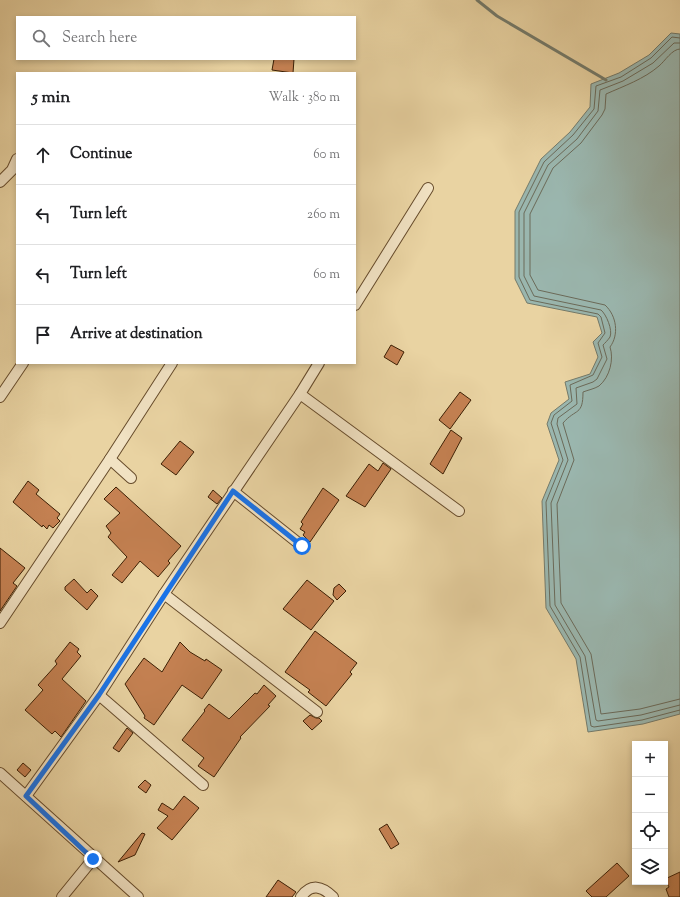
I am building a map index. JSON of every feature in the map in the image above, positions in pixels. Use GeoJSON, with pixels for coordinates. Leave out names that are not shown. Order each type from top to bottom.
{"type":"FeatureCollection","features":[{"type":"Feature","properties":{"kind":"street"},"geometry":{"type":"LineString","coordinates":[[1,181],[12,170],[16,161]]}},
{"type":"Feature","properties":{"kind":"street"},"geometry":{"type":"LineString","coordinates":[[0,168],[1,181]]}},
{"type":"Feature","properties":{"kind":"street"},"geometry":{"type":"LineString","coordinates":[[356,304],[428,188]]}},
{"type":"Feature","properties":{"kind":"street"},"geometry":{"type":"LineString","coordinates":[[0,397],[22,364]]}},
{"type":"Feature","properties":{"kind":"street"},"geometry":{"type":"LineString","coordinates":[[0,623],[110,459],[171,364]]}},
{"type":"Feature","properties":{"kind":"street"},"geometry":{"type":"LineString","coordinates":[[26,796],[99,695],[164,594],[300,394],[318,364]]}},
{"type":"Feature","properties":{"kind":"street"},"geometry":{"type":"LineString","coordinates":[[300,394],[459,511]]}},
{"type":"Feature","properties":{"kind":"street"},"geometry":{"type":"LineString","coordinates":[[110,459],[131,478]]}},
{"type":"Feature","properties":{"kind":"street"},"geometry":{"type":"LineString","coordinates":[[233,491],[302,546]]}},
{"type":"Feature","properties":{"kind":"street"},"geometry":{"type":"LineString","coordinates":[[164,594],[317,712]]}},
{"type":"Feature","properties":{"kind":"street"},"geometry":{"type":"LineString","coordinates":[[99,695],[204,785]]}},
{"type":"Feature","properties":{"kind":"street"},"geometry":{"type":"LineString","coordinates":[[0,774],[26,796],[93,859],[138,897]]}},
{"type":"Feature","properties":{"kind":"street"},"geometry":{"type":"LineString","coordinates":[[62,897],[93,859]]}},
{"type":"Feature","properties":{"kind":"street"},"geometry":{"type":"LineString","coordinates":[[301,897],[306,890],[315,887],[325,889],[333,897]]}},
{"type":"Feature","properties":{"kind":"water"},"geometry":{"type":"Polygon","coordinates":[[[671,33],[680,34],[680,714],[643,724],[588,732],[576,659],[546,608],[542,501],[559,460],[547,424],[551,413],[569,399],[565,382],[590,374],[598,357],[593,342],[602,333],[597,317],[527,303],[515,279],[515,211],[541,159],[570,132],[590,107],[591,84],[619,73],[649,55],[671,33]]]}},
{"type":"Feature","properties":{"kind":"building"},"geometry":{"type":"Polygon","coordinates":[[[274,60],[294,60],[293,72],[272,70],[274,60]]]}},
{"type":"Feature","properties":{"kind":"building"},"geometry":{"type":"Polygon","coordinates":[[[391,345],[404,352],[397,365],[384,357],[391,345]]]}},
{"type":"Feature","properties":{"kind":"building"},"geometry":{"type":"Polygon","coordinates":[[[460,392],[471,400],[450,429],[439,420],[460,392]]]}},
{"type":"Feature","properties":{"kind":"building"},"geometry":{"type":"Polygon","coordinates":[[[451,430],[462,438],[443,474],[430,464],[451,430]]]}},
{"type":"Feature","properties":{"kind":"building"},"geometry":{"type":"Polygon","coordinates":[[[180,441],[194,452],[176,475],[161,464],[180,441]]]}},
{"type":"Feature","properties":{"kind":"building"},"geometry":{"type":"Polygon","coordinates":[[[383,463],[391,469],[365,507],[346,496],[369,464],[378,471],[383,463]]]}},
{"type":"Feature","properties":{"kind":"building"},"geometry":{"type":"Polygon","coordinates":[[[28,481],[39,490],[36,494],[60,514],[57,518],[60,521],[53,528],[49,525],[47,529],[43,525],[42,527],[13,502],[28,481]]]}},
{"type":"Feature","properties":{"kind":"building"},"geometry":{"type":"Polygon","coordinates":[[[116,487],[181,546],[168,561],[170,563],[158,577],[140,561],[122,583],[112,575],[127,557],[108,537],[111,533],[106,526],[120,513],[104,499],[116,487]]]}},
{"type":"Feature","properties":{"kind":"building"},"geometry":{"type":"Polygon","coordinates":[[[323,488],[339,500],[310,542],[303,535],[305,532],[300,529],[303,524],[301,522],[323,488]]]}},
{"type":"Feature","properties":{"kind":"building"},"geometry":{"type":"Polygon","coordinates":[[[213,490],[222,498],[217,504],[208,497],[213,490]]]}},
{"type":"Feature","properties":{"kind":"building"},"geometry":{"type":"Polygon","coordinates":[[[0,548],[25,568],[13,583],[17,586],[0,611],[0,548]]]}},
{"type":"Feature","properties":{"kind":"building"},"geometry":{"type":"Polygon","coordinates":[[[74,579],[87,593],[91,589],[98,596],[87,610],[65,590],[65,587],[74,579]]]}},
{"type":"Feature","properties":{"kind":"building"},"geometry":{"type":"Polygon","coordinates":[[[307,580],[334,601],[311,630],[283,609],[307,580]]]}},
{"type":"Feature","properties":{"kind":"building"},"geometry":{"type":"Polygon","coordinates":[[[339,584],[346,591],[337,600],[333,595],[334,588],[339,584]]]}},
{"type":"Feature","properties":{"kind":"building"},"geometry":{"type":"Polygon","coordinates":[[[315,631],[357,663],[350,672],[352,674],[326,706],[308,692],[310,690],[285,672],[315,631]]]}},
{"type":"Feature","properties":{"kind":"building"},"geometry":{"type":"Polygon","coordinates":[[[70,642],[79,649],[77,652],[81,656],[62,679],[86,701],[61,737],[55,731],[52,734],[25,710],[43,690],[38,685],[57,664],[55,661],[70,642]]]}},
{"type":"Feature","properties":{"kind":"building"},"geometry":{"type":"Polygon","coordinates":[[[180,642],[190,652],[205,661],[206,659],[222,670],[202,699],[182,685],[154,725],[144,718],[145,716],[125,684],[144,658],[162,672],[180,642]]]}},
{"type":"Feature","properties":{"kind":"building"},"geometry":{"type":"Polygon","coordinates":[[[264,685],[276,696],[268,705],[270,706],[240,737],[241,738],[214,777],[198,766],[204,758],[182,740],[209,704],[229,719],[255,693],[257,694],[264,685]]]}},
{"type":"Feature","properties":{"kind":"building"},"geometry":{"type":"Polygon","coordinates":[[[310,715],[319,718],[322,721],[312,730],[303,721],[310,715]]]}},
{"type":"Feature","properties":{"kind":"building"},"geometry":{"type":"Polygon","coordinates":[[[127,728],[133,733],[119,752],[113,748],[127,728]]]}},
{"type":"Feature","properties":{"kind":"building"},"geometry":{"type":"Polygon","coordinates":[[[23,763],[31,770],[25,777],[17,770],[23,763]]]}},
{"type":"Feature","properties":{"kind":"building"},"geometry":{"type":"Polygon","coordinates":[[[145,780],[151,785],[146,793],[138,787],[145,780]]]}},
{"type":"Feature","properties":{"kind":"building"},"geometry":{"type":"Polygon","coordinates":[[[184,796],[199,808],[172,840],[157,828],[168,816],[158,810],[162,803],[173,810],[184,796]]]}},
{"type":"Feature","properties":{"kind":"building"},"geometry":{"type":"Polygon","coordinates":[[[387,824],[399,844],[391,849],[379,829],[387,824]]]}},
{"type":"Feature","properties":{"kind":"building"},"geometry":{"type":"Polygon","coordinates":[[[142,833],[145,834],[135,855],[118,862],[142,833]]]}},
{"type":"Feature","properties":{"kind":"building"},"geometry":{"type":"Polygon","coordinates":[[[617,863],[629,876],[606,897],[592,897],[586,891],[617,863]]]}},
{"type":"Feature","properties":{"kind":"building"},"geometry":{"type":"Polygon","coordinates":[[[680,872],[680,897],[669,897],[666,889],[669,887],[668,878],[680,872]]]}},
{"type":"Feature","properties":{"kind":"building"},"geometry":{"type":"Polygon","coordinates":[[[278,880],[296,892],[292,897],[266,897],[278,880]]]}},
{"type":"Feature","properties":{"kind":"waterway"},"geometry":{"type":"LineString","coordinates":[[477,0],[497,16],[606,80]]}},
{"type":"Feature","properties":{"kind":"route"},"geometry":{"type":"LineString","coordinates":[[93,859],[26,796],[99,695],[233,491],[302,546]]}}]}
